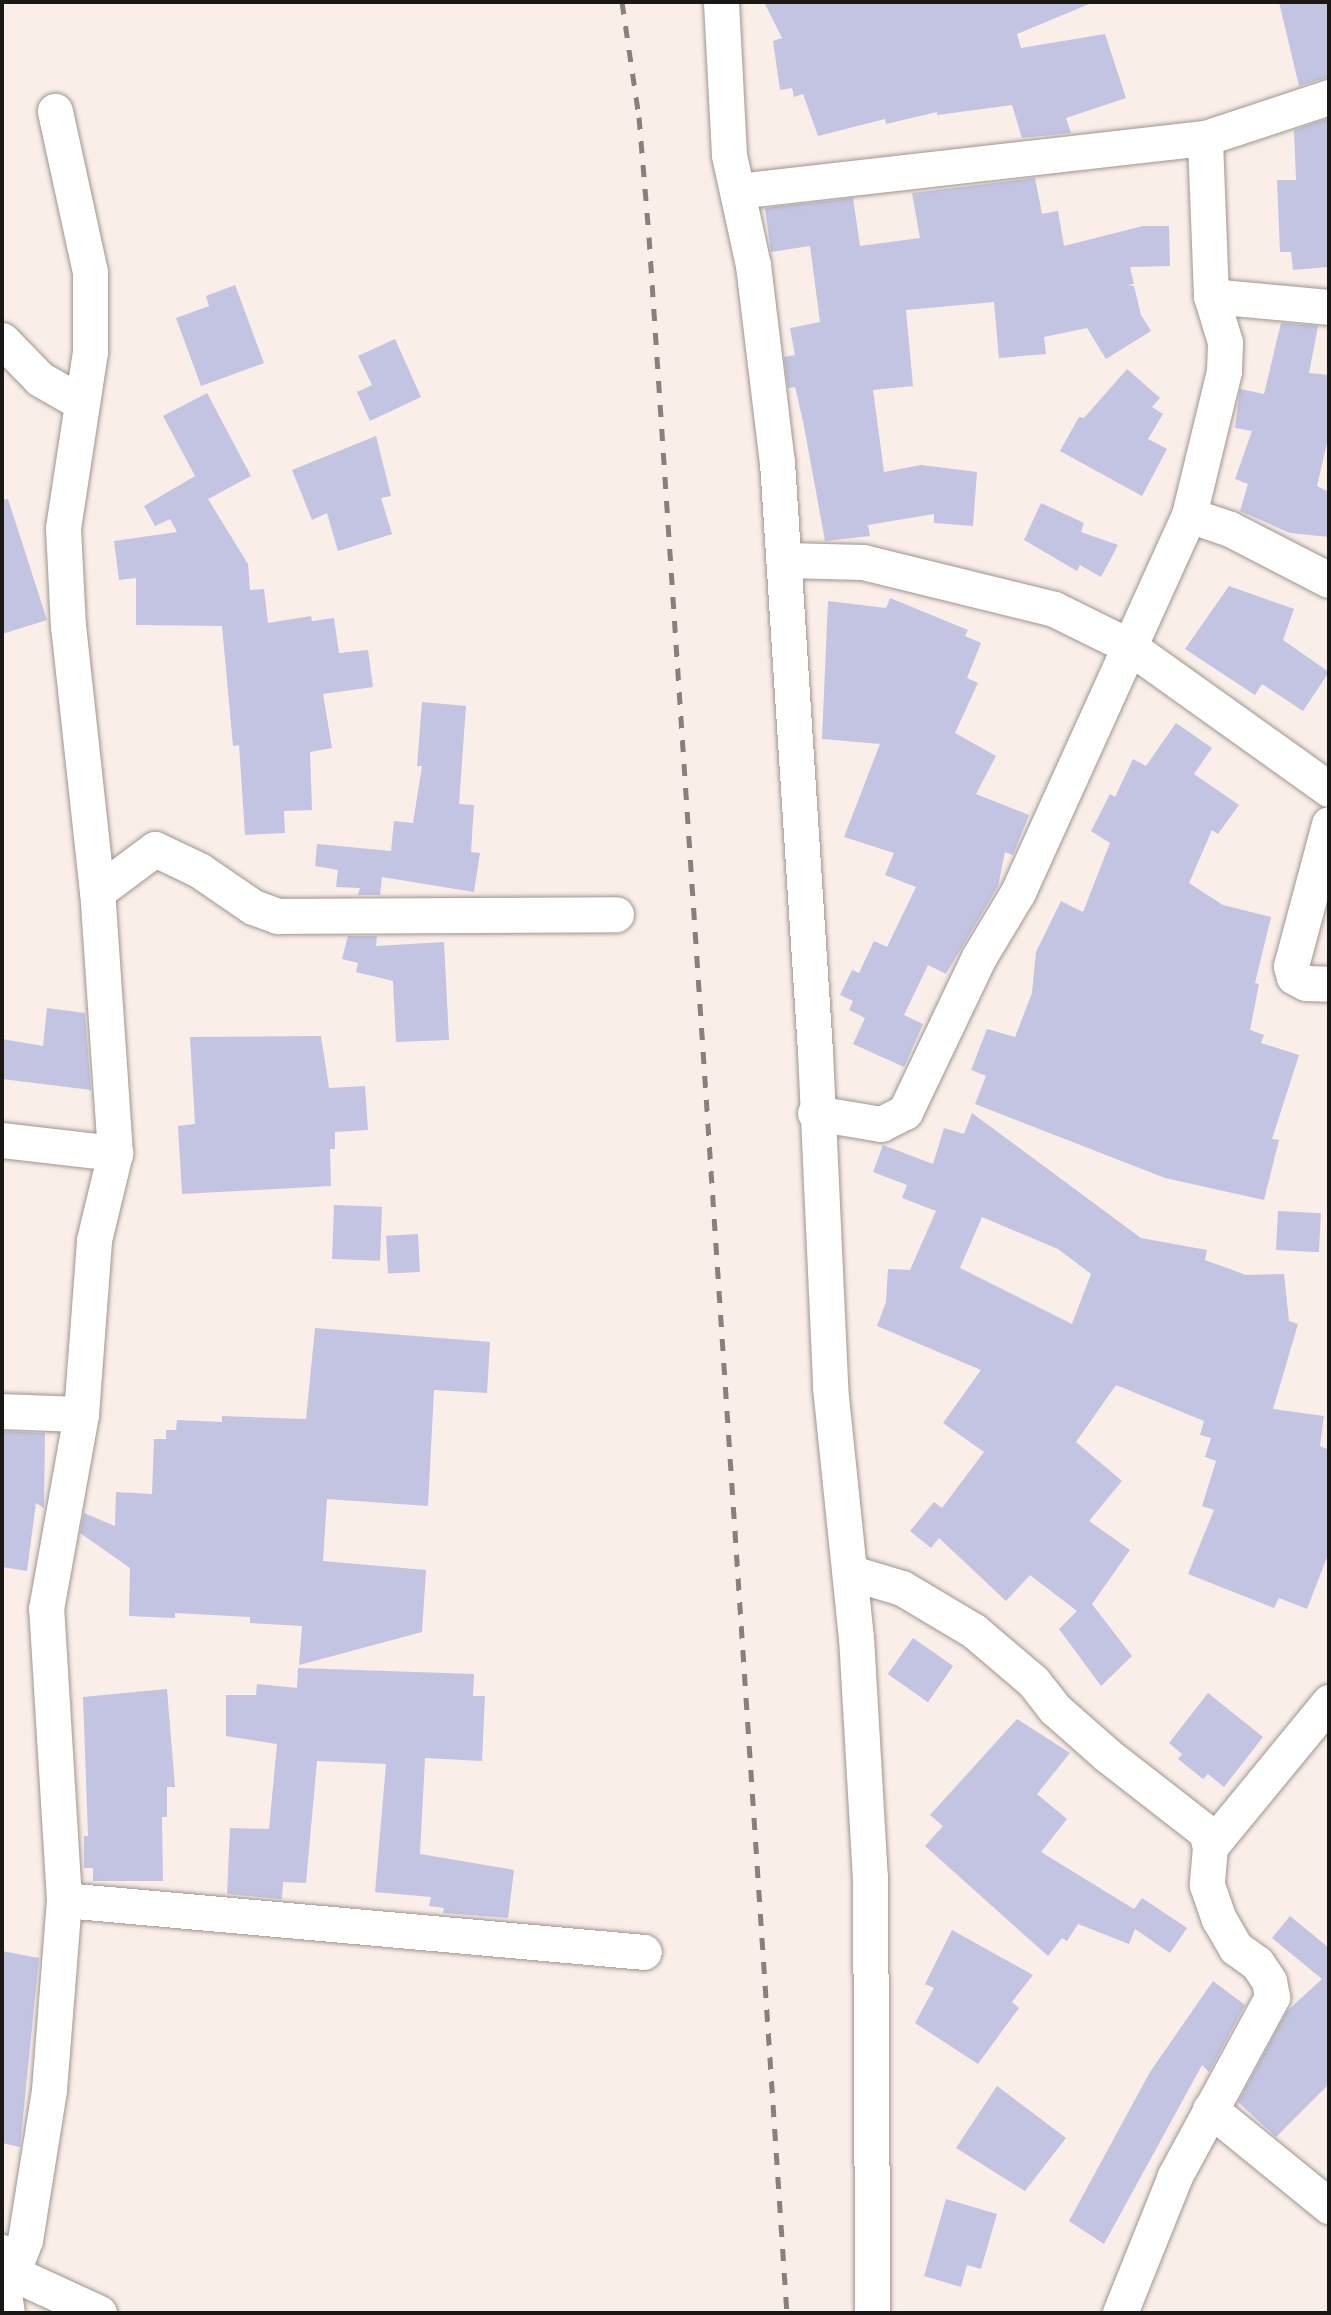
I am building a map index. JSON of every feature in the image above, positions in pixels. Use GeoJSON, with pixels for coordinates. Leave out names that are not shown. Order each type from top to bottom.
{"type":"FeatureCollection","features":[{"type":"Feature","properties":{"kind":"street"},"geometry":{"type":"LineString","coordinates":[[721,2],[729,155],[753,265],[785,560],[816,1051],[815,1113],[830,1387],[852,1573],[870,1877],[872,2313]]}},
{"type":"Feature","properties":{"kind":"street"},"geometry":{"type":"LineString","coordinates":[[738,191],[1205,138],[1329,97]]}},
{"type":"Feature","properties":{"kind":"street"},"geometry":{"type":"LineString","coordinates":[[55,111],[90,272],[90,352],[63,528],[68,627],[97,892],[116,1153],[94,1240],[81,1414],[47,1609],[64,1900],[49,2090],[24,2239],[5,2285],[99,2313]]}},
{"type":"Feature","properties":{"kind":"street"},"geometry":{"type":"LineString","coordinates":[[815,1113],[881,1124],[905,1112],[973,970],[1018,892],[1189,515],[1224,371],[1225,342],[1211,296],[1205,138]]}},
{"type":"Feature","properties":{"kind":"street"},"geometry":{"type":"LineString","coordinates":[[1211,296],[1329,307]]}},
{"type":"Feature","properties":{"kind":"street"},"geometry":{"type":"LineString","coordinates":[[2,340],[40,379],[82,403]]}},
{"type":"Feature","properties":{"kind":"street"},"geometry":{"type":"LineString","coordinates":[[1189,515],[1230,529],[1329,580]]}},
{"type":"Feature","properties":{"kind":"street"},"geometry":{"type":"LineString","coordinates":[[785,560],[863,562],[1054,609],[1128,645],[1329,789]]}},
{"type":"Feature","properties":{"kind":"street"},"geometry":{"type":"LineString","coordinates":[[1329,824],[1291,966],[1294,976],[1306,983],[1329,984]]}},
{"type":"Feature","properties":{"kind":"street"},"geometry":{"type":"LineString","coordinates":[[97,892],[155,849],[199,870],[253,906],[278,916],[616,914]]}},
{"type":"Feature","properties":{"kind":"street"},"geometry":{"type":"LineString","coordinates":[[2,1140],[116,1153]]}},
{"type":"Feature","properties":{"kind":"street"},"geometry":{"type":"LineString","coordinates":[[2,1411],[81,1414]]}},
{"type":"Feature","properties":{"kind":"street"},"geometry":{"type":"LineString","coordinates":[[852,1573],[902,1588],[974,1631],[1033,1681],[1055,1709],[1107,1755],[1206,1832],[1210,1847],[1207,1885],[1219,1919],[1236,1948],[1257,1963],[1269,1981],[1272,1997],[1175,2176],[1120,2313]]}},
{"type":"Feature","properties":{"kind":"street"},"geometry":{"type":"LineString","coordinates":[[1210,1847],[1329,1702]]}},
{"type":"Feature","properties":{"kind":"street"},"geometry":{"type":"LineString","coordinates":[[64,1900],[645,1952]]}},
{"type":"Feature","properties":{"kind":"street"},"geometry":{"type":"LineString","coordinates":[[1210,2109],[1329,2206]]}},
{"type":"Feature","properties":{"kind":"building"},"geometry":{"type":"Polygon","coordinates":[[[764,2],[1094,2],[1017,34],[1021,48],[1105,34],[1126,98],[1066,118],[1071,133],[1022,138],[1012,105],[937,115],[937,112],[886,124],[885,119],[818,136],[803,94],[794,97],[792,88],[780,90],[773,41],[782,38],[764,2]]]}},
{"type":"Feature","properties":{"kind":"building"},"geometry":{"type":"Polygon","coordinates":[[[1279,2],[1329,2],[1329,77],[1299,86],[1279,2]]]}},
{"type":"Feature","properties":{"kind":"building"},"geometry":{"type":"Polygon","coordinates":[[[1329,118],[1329,267],[1293,270],[1291,252],[1280,252],[1277,180],[1296,180],[1294,130],[1329,118]]]}},
{"type":"Feature","properties":{"kind":"building"},"geometry":{"type":"Polygon","coordinates":[[[1035,178],[1042,214],[1058,211],[1064,246],[1143,226],[1169,226],[1170,266],[1130,267],[1134,284],[1127,285],[1134,286],[1141,315],[1151,331],[1106,359],[1087,328],[1044,337],[1046,354],[999,358],[994,302],[906,310],[913,386],[873,390],[884,472],[921,465],[977,472],[973,526],[934,523],[934,514],[868,525],[870,536],[825,541],[803,421],[795,387],[788,388],[784,357],[795,355],[790,328],[820,322],[810,246],[771,252],[765,208],[853,198],[860,246],[920,238],[912,193],[1035,178]]]}},
{"type":"Feature","properties":{"kind":"building"},"geometry":{"type":"Polygon","coordinates":[[[235,285],[264,363],[201,386],[176,318],[209,306],[206,296],[235,285]]]}},
{"type":"Feature","properties":{"kind":"building"},"geometry":{"type":"Polygon","coordinates":[[[1281,323],[1318,326],[1309,373],[1329,375],[1329,434],[1317,486],[1329,492],[1329,537],[1290,533],[1240,511],[1248,484],[1235,479],[1252,431],[1235,428],[1240,389],[1264,394],[1281,323]]]}},
{"type":"Feature","properties":{"kind":"building"},"geometry":{"type":"Polygon","coordinates":[[[395,339],[421,397],[370,421],[357,392],[372,385],[358,356],[395,339]]]}},
{"type":"Feature","properties":{"kind":"building"},"geometry":{"type":"Polygon","coordinates":[[[1127,369],[1160,398],[1152,407],[1163,414],[1148,439],[1167,449],[1142,496],[1060,451],[1079,417],[1084,418],[1127,369]]]}},
{"type":"Feature","properties":{"kind":"building"},"geometry":{"type":"Polygon","coordinates":[[[207,393],[251,476],[208,499],[248,564],[250,590],[264,589],[268,623],[311,616],[312,621],[334,618],[339,653],[368,650],[373,687],[323,694],[332,748],[310,752],[312,810],[284,811],[285,833],[245,835],[239,745],[233,746],[222,626],[136,625],[136,578],[119,580],[114,541],[177,532],[170,519],[155,526],[144,506],[195,476],[163,416],[207,393]]]}},
{"type":"Feature","properties":{"kind":"building"},"geometry":{"type":"Polygon","coordinates":[[[376,436],[391,496],[381,498],[392,534],[338,551],[327,513],[312,520],[292,470],[376,436]]]}},
{"type":"Feature","properties":{"kind":"building"},"geometry":{"type":"Polygon","coordinates":[[[8,499],[47,620],[2,634],[2,500],[8,499]]]}},
{"type":"Feature","properties":{"kind":"building"},"geometry":{"type":"Polygon","coordinates":[[[1041,503],[1084,523],[1081,532],[1118,545],[1101,577],[1080,565],[1077,571],[1024,540],[1041,503]]]}},
{"type":"Feature","properties":{"kind":"building"},"geometry":{"type":"Polygon","coordinates":[[[1229,586],[1294,609],[1283,640],[1329,672],[1303,711],[1262,684],[1255,695],[1185,649],[1229,586]]]}},
{"type":"Feature","properties":{"kind":"building"},"geometry":{"type":"Polygon","coordinates":[[[890,598],[968,630],[965,636],[981,643],[967,678],[978,683],[955,733],[996,756],[976,794],[1029,815],[1013,855],[1005,852],[998,886],[946,974],[928,965],[904,1015],[923,1024],[904,1067],[853,1044],[865,1018],[849,1010],[853,1001],[840,995],[852,970],[859,973],[874,941],[887,947],[916,887],[885,875],[894,853],[844,837],[880,744],[822,739],[828,601],[886,608],[890,598]]]}},
{"type":"Feature","properties":{"kind":"building"},"geometry":{"type":"Polygon","coordinates":[[[422,702],[466,706],[459,804],[474,805],[471,852],[480,853],[474,892],[382,877],[380,895],[358,895],[360,888],[336,887],[338,870],[315,866],[317,844],[391,851],[394,821],[413,823],[422,766],[417,766],[422,702]]]}},
{"type":"Feature","properties":{"kind":"building"},"geometry":{"type":"Polygon","coordinates":[[[1176,723],[1212,748],[1194,774],[1239,805],[1218,834],[1212,830],[1189,883],[1223,905],[1271,917],[1255,983],[1259,984],[1250,1030],[1264,1035],[1261,1043],[1299,1055],[1272,1139],[1279,1140],[1264,1200],[1165,1178],[975,1104],[986,1076],[971,1070],[987,1029],[1015,1037],[1032,993],[1036,952],[1061,901],[1083,912],[1110,843],[1091,831],[1110,794],[1115,797],[1133,759],[1146,766],[1176,723]]]}},
{"type":"Feature","properties":{"kind":"building"},"geometry":{"type":"Polygon","coordinates":[[[348,936],[377,936],[376,946],[444,942],[449,1040],[396,1042],[393,981],[356,972],[358,963],[342,959],[348,936]]]}},
{"type":"Feature","properties":{"kind":"building"},"geometry":{"type":"Polygon","coordinates":[[[47,1008],[85,1013],[91,1090],[2,1079],[2,1039],[43,1046],[47,1008]]]}},
{"type":"Feature","properties":{"kind":"building"},"geometry":{"type":"Polygon","coordinates":[[[321,1036],[329,1088],[365,1086],[368,1130],[335,1132],[335,1149],[330,1149],[331,1186],[182,1194],[178,1126],[195,1124],[190,1037],[321,1036]]]}},
{"type":"Feature","properties":{"kind":"building"},"geometry":{"type":"Polygon","coordinates":[[[972,1113],[1141,1238],[1207,1250],[1205,1260],[1246,1275],[1284,1274],[1289,1321],[1298,1324],[1273,1409],[1324,1416],[1320,1446],[1329,1450],[1329,1552],[1307,1609],[1279,1598],[1274,1608],[1188,1574],[1214,1510],[1202,1506],[1216,1461],[1205,1457],[1211,1438],[1200,1435],[1204,1421],[1116,1385],[1076,1442],[1122,1481],[1089,1521],[1130,1550],[1092,1604],[1132,1656],[1101,1686],[1059,1629],[1077,1611],[1030,1575],[1006,1601],[939,1538],[931,1548],[910,1531],[934,1502],[942,1508],[984,1452],[943,1423],[981,1370],[877,1326],[886,1302],[888,1269],[910,1270],[936,1211],[902,1198],[907,1185],[873,1172],[883,1145],[933,1164],[944,1128],[964,1134],[972,1113]],[[982,1217],[960,1268],[1072,1324],[1091,1274],[1058,1249],[982,1217]]]}},
{"type":"Feature","properties":{"kind":"building"},"geometry":{"type":"Polygon","coordinates":[[[334,1205],[382,1207],[380,1261],[332,1259],[334,1205]]]}},
{"type":"Feature","properties":{"kind":"building"},"geometry":{"type":"Polygon","coordinates":[[[1278,1211],[1321,1213],[1319,1252],[1276,1250],[1278,1211]]]}},
{"type":"Feature","properties":{"kind":"building"},"geometry":{"type":"Polygon","coordinates":[[[418,1234],[420,1272],[388,1274],[386,1236],[418,1234]]]}},
{"type":"Feature","properties":{"kind":"building"},"geometry":{"type":"Polygon","coordinates":[[[315,1328],[490,1342],[487,1393],[434,1390],[428,1506],[327,1499],[323,1561],[426,1570],[422,1632],[299,1665],[302,1626],[250,1623],[250,1617],[175,1613],[175,1618],[129,1616],[130,1568],[80,1533],[84,1513],[115,1526],[116,1492],[152,1494],[154,1439],[166,1439],[166,1430],[176,1430],[177,1420],[222,1422],[222,1416],[306,1419],[315,1328]]]}},
{"type":"Feature","properties":{"kind":"building"},"geometry":{"type":"Polygon","coordinates":[[[2,1431],[45,1433],[44,1508],[36,1503],[27,1571],[2,1567],[2,1431]]]}},
{"type":"Feature","properties":{"kind":"building"},"geometry":{"type":"Polygon","coordinates":[[[913,1638],[953,1666],[928,1702],[888,1674],[913,1638]]]}},
{"type":"Feature","properties":{"kind":"building"},"geometry":{"type":"Polygon","coordinates":[[[298,1668],[474,1674],[473,1696],[485,1696],[482,1761],[425,1758],[420,1854],[514,1870],[508,1918],[443,1913],[444,1908],[429,1906],[431,1897],[375,1892],[386,1764],[317,1761],[306,1883],[283,1882],[282,1899],[227,1894],[230,1828],[269,1829],[277,1744],[226,1736],[226,1695],[256,1695],[257,1684],[297,1688],[298,1668]]]}},
{"type":"Feature","properties":{"kind":"building"},"geometry":{"type":"Polygon","coordinates":[[[167,1689],[175,1787],[167,1787],[167,1817],[162,1817],[163,1881],[93,1881],[93,1868],[84,1868],[84,1836],[88,1836],[83,1697],[167,1689]]]}},
{"type":"Feature","properties":{"kind":"building"},"geometry":{"type":"Polygon","coordinates":[[[1208,1693],[1263,1737],[1224,1787],[1208,1774],[1203,1779],[1178,1759],[1182,1754],[1169,1743],[1208,1693]]]}},
{"type":"Feature","properties":{"kind":"building"},"geometry":{"type":"Polygon","coordinates":[[[1017,1719],[1070,1753],[1037,1794],[1067,1819],[1041,1852],[1134,1909],[1142,1898],[1187,1928],[1170,1953],[1135,1929],[1129,1944],[1078,1924],[1067,1941],[1062,1938],[1048,1956],[925,1846],[943,1826],[930,1815],[1017,1719]]]}},
{"type":"Feature","properties":{"kind":"building"},"geometry":{"type":"Polygon","coordinates":[[[1290,1916],[1329,1948],[1329,2084],[1276,2137],[1238,2102],[1287,2011],[1322,1979],[1272,1938],[1290,1916]]]}},
{"type":"Feature","properties":{"kind":"building"},"geometry":{"type":"Polygon","coordinates":[[[952,1930],[1033,1975],[1012,2002],[1019,2008],[978,2064],[915,2023],[934,1988],[925,1984],[952,1930]]]}},
{"type":"Feature","properties":{"kind":"building"},"geometry":{"type":"Polygon","coordinates":[[[2,1951],[39,1958],[20,2147],[2,2143],[2,1951]]]}},
{"type":"Feature","properties":{"kind":"building"},"geometry":{"type":"Polygon","coordinates":[[[1213,1981],[1245,2005],[1209,2072],[1202,2065],[1104,2244],[1069,2221],[1150,2072],[1213,1981]]]}},
{"type":"Feature","properties":{"kind":"building"},"geometry":{"type":"Polygon","coordinates":[[[997,2086],[1066,2138],[1025,2191],[956,2148],[997,2086]]]}},
{"type":"Feature","properties":{"kind":"building"},"geometry":{"type":"Polygon","coordinates":[[[946,2199],[997,2214],[981,2269],[967,2265],[961,2287],[924,2276],[946,2199]]]}},
{"type":"Feature","properties":{"kind":"railway"},"geometry":{"type":"LineString","coordinates":[[622,2],[639,117],[649,237],[787,2313]]}}]}
